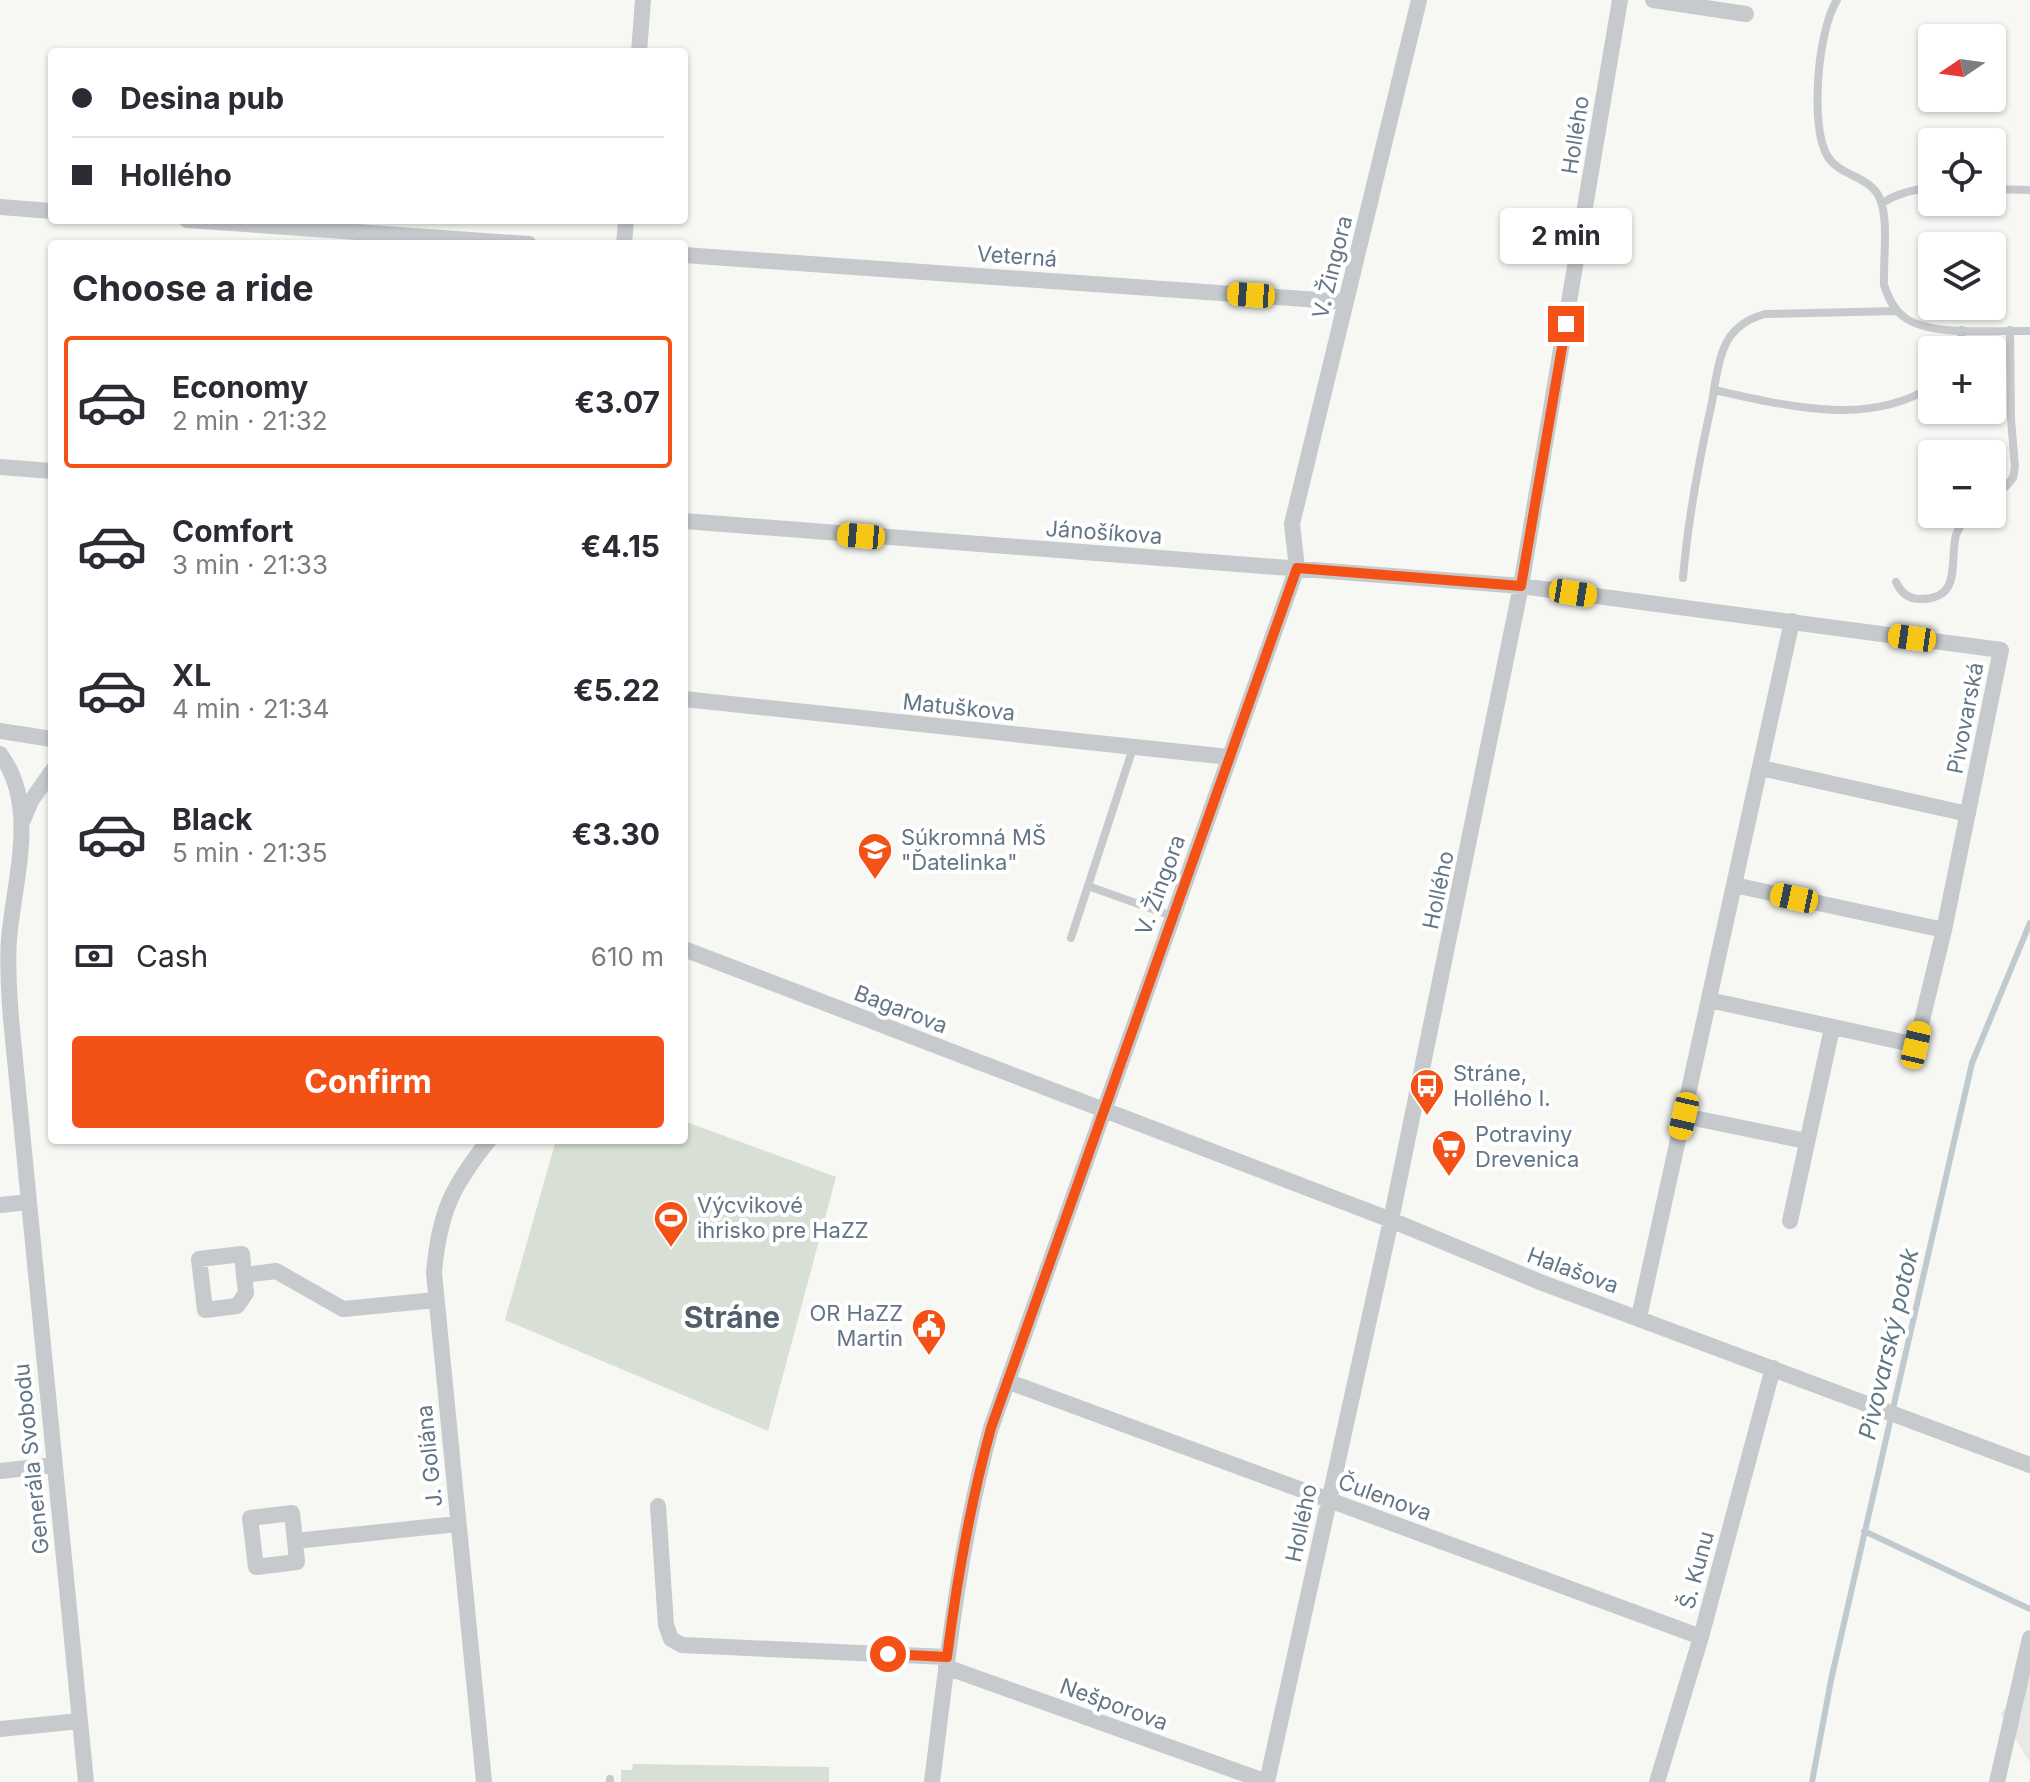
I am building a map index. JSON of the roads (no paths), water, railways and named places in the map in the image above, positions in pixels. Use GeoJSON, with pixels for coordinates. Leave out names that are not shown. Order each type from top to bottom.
{"type":"FeatureCollection","features":[{"type":"Feature","properties":{"kind":"street"},"geometry":{"type":"LineString","coordinates":[[639,48],[643,0]]}},
{"type":"Feature","properties":{"kind":"street","name":"V. Žingora"},"geometry":{"type":"LineString","coordinates":[[932,1782],[958,1569],[991,1428],[1297,568],[1292,524],[1419,0]]}},
{"type":"Feature","properties":{"kind":"street"},"geometry":{"type":"LineString","coordinates":[[1618,0],[1628,0]]}},
{"type":"Feature","properties":{"kind":"street","name":"Hollého"},"geometry":{"type":"LineString","coordinates":[[1267,1782],[1391,1220],[1521,586],[1618,0]]}},
{"type":"Feature","properties":{"kind":"street"},"geometry":{"type":"LineString","coordinates":[[1653,0],[1746,14]]}},
{"type":"Feature","properties":{"kind":"street"},"geometry":{"type":"LineString","coordinates":[[0,207],[48,211]]}},
{"type":"Feature","properties":{"kind":"street"},"geometry":{"type":"LineString","coordinates":[[244,224],[472,240]]}},
{"type":"Feature","properties":{"kind":"street","name":"Veterná"},"geometry":{"type":"LineString","coordinates":[[688,255],[1346,302]]}},
{"type":"Feature","properties":{"kind":"street"},"geometry":{"type":"LineString","coordinates":[[0,467],[48,471]]}},
{"type":"Feature","properties":{"kind":"street","name":"Jánošíkova"},"geometry":{"type":"LineString","coordinates":[[688,521],[1521,586]]}},
{"type":"Feature","properties":{"kind":"street","name":"Pivovarská"},"geometry":{"type":"LineString","coordinates":[[1521,586],[2001,650],[1944,930],[1916,1045],[1709,1000]]}},
{"type":"Feature","properties":{"kind":"street"},"geometry":{"type":"LineString","coordinates":[[1639,1317],[1792,621]]}},
{"type":"Feature","properties":{"kind":"street","name":"Matuškova"},"geometry":{"type":"LineString","coordinates":[[688,699],[1229,757]]}},
{"type":"Feature","properties":{"kind":"street"},"geometry":{"type":"LineString","coordinates":[[0,731],[48,738]]}},
{"type":"Feature","properties":{"kind":"street","name":"Generála Svobodu"},"geometry":{"type":"LineString","coordinates":[[0,754],[20,795],[21,825],[4,942],[86,1782]]}},
{"type":"Feature","properties":{"kind":"street"},"geometry":{"type":"LineString","coordinates":[[1761,768],[1968,814]]}},
{"type":"Feature","properties":{"kind":"street"},"geometry":{"type":"LineString","coordinates":[[21,825],[31,801],[48,777]]}},
{"type":"Feature","properties":{"kind":"street"},"geometry":{"type":"LineString","coordinates":[[1734,885],[1944,930]]}},
{"type":"Feature","properties":{"kind":"street","name":"Bagarova"},"geometry":{"type":"LineString","coordinates":[[688,951],[1103,1110]]}},
{"type":"Feature","properties":{"kind":"street"},"geometry":{"type":"LineString","coordinates":[[1790,1221],[1832,1028]]}},
{"type":"Feature","properties":{"kind":"street","name":"Halašova"},"geometry":{"type":"LineString","coordinates":[[1103,1110],[1391,1220],[1540,1282],[2030,1465]]}},
{"type":"Feature","properties":{"kind":"street"},"geometry":{"type":"LineString","coordinates":[[1684,1116],[1806,1141]]}},
{"type":"Feature","properties":{"kind":"street","name":"J. Goliána"},"geometry":{"type":"LineString","coordinates":[[484,1782],[434,1273],[436,1245],[445,1209],[462,1174],[486,1144]]}},
{"type":"Feature","properties":{"kind":"street"},"geometry":{"type":"LineString","coordinates":[[0,1205],[28,1202]]}},
{"type":"Feature","properties":{"kind":"street"},"geometry":{"type":"LineString","coordinates":[[244,1275],[276,1271],[343,1309],[436,1300]]}},
{"type":"Feature","properties":{"kind":"street","name":"Š. Kunu"},"geometry":{"type":"LineString","coordinates":[[1657,1782],[1701,1637],[1773,1368]]}},
{"type":"Feature","properties":{"kind":"street","name":"Čulenova"},"geometry":{"type":"LineString","coordinates":[[1009,1382],[1701,1637]]}},
{"type":"Feature","properties":{"kind":"street"},"geometry":{"type":"LineString","coordinates":[[0,1471],[54,1465]]}},
{"type":"Feature","properties":{"kind":"street","name":"Nešporova"},"geometry":{"type":"LineString","coordinates":[[658,1506],[666,1625],[671,1639],[682,1645],[947,1662],[1267,1782]]}},
{"type":"Feature","properties":{"kind":"street"},"geometry":{"type":"LineString","coordinates":[[295,1541],[457,1524]]}},
{"type":"Feature","properties":{"kind":"street"},"geometry":{"type":"LineString","coordinates":[[1997,1782],[2024,1684],[2030,1638]]}},
{"type":"Feature","properties":{"kind":"street"},"geometry":{"type":"LineString","coordinates":[[0,1729],[80,1721]]}},
{"type":"Feature","properties":{"kind":"lane"},"geometry":{"type":"LineString","coordinates":[[1837,0],[1824,30],[1818,107],[1820,135],[1828,157],[1843,171],[1869,184],[1882,203],[1884,285],[1897,311],[1906,319],[1926,327],[2030,331]]}},
{"type":"Feature","properties":{"kind":"lane"},"geometry":{"type":"LineString","coordinates":[[1882,203],[1918,189]]}},
{"type":"Feature","properties":{"kind":"lane"},"geometry":{"type":"LineString","coordinates":[[2006,189],[2030,190]]}},
{"type":"Feature","properties":{"kind":"lane"},"geometry":{"type":"LineString","coordinates":[[1683,578],[1691,509],[1714,390],[1724,348],[1732,334],[1752,318],[1782,312],[1897,311]]}},
{"type":"Feature","properties":{"kind":"lane"},"geometry":{"type":"LineString","coordinates":[[1961,336],[1962,330]]}},
{"type":"Feature","properties":{"kind":"lane"},"geometry":{"type":"LineString","coordinates":[[2006,486],[2013,478],[2015,467],[2010,330]]}},
{"type":"Feature","properties":{"kind":"lane"},"geometry":{"type":"LineString","coordinates":[[1714,390],[1775,402],[1849,410],[1873,409],[1904,402],[1918,394]]}},
{"type":"Feature","properties":{"kind":"lane"},"geometry":{"type":"LineString","coordinates":[[1896,582],[1905,595],[1912,598],[1930,598],[1944,592],[1951,581],[1959,528]]}},
{"type":"Feature","properties":{"kind":"lane"},"geometry":{"type":"LineString","coordinates":[[1071,938],[1133,747]]}},
{"type":"Feature","properties":{"kind":"lane"},"geometry":{"type":"LineString","coordinates":[[1088,886],[1172,916]]}},
{"type":"Feature","properties":{"kind":"waterway","name":"Pivovarský potok"},"geometry":{"type":"LineString","coordinates":[[1812,1782],[1831,1680],[1972,1063],[2030,923]]}},
{"type":"Feature","properties":{"kind":"waterway"},"geometry":{"type":"LineString","coordinates":[[1864,1531],[2030,1609]]}},
{"type":"Feature","properties":{"kind":"place","name":"Súkromná MŠ \"Ďatelinka\""},"geometry":{"type":"Point","coordinates":[875,881]}},
{"type":"Feature","properties":{"kind":"place","name":"Stráne, Hollého I."},"geometry":{"type":"Point","coordinates":[1427,1117]}},
{"type":"Feature","properties":{"kind":"place","name":"Potraviny Drevenica"},"geometry":{"type":"Point","coordinates":[1449,1178]}},
{"type":"Feature","properties":{"kind":"place","name":"Výcvikové ihrisko pre HaZZ"},"geometry":{"type":"Point","coordinates":[671,1249]}},
{"type":"Feature","properties":{"kind":"place","name":"OR HaZZ Martin"},"geometry":{"type":"Point","coordinates":[929,1357]}},
{"type":"Feature","properties":{"kind":"district","name":"Stráne"},"geometry":{"type":"Point","coordinates":[732,1318]}}]}
